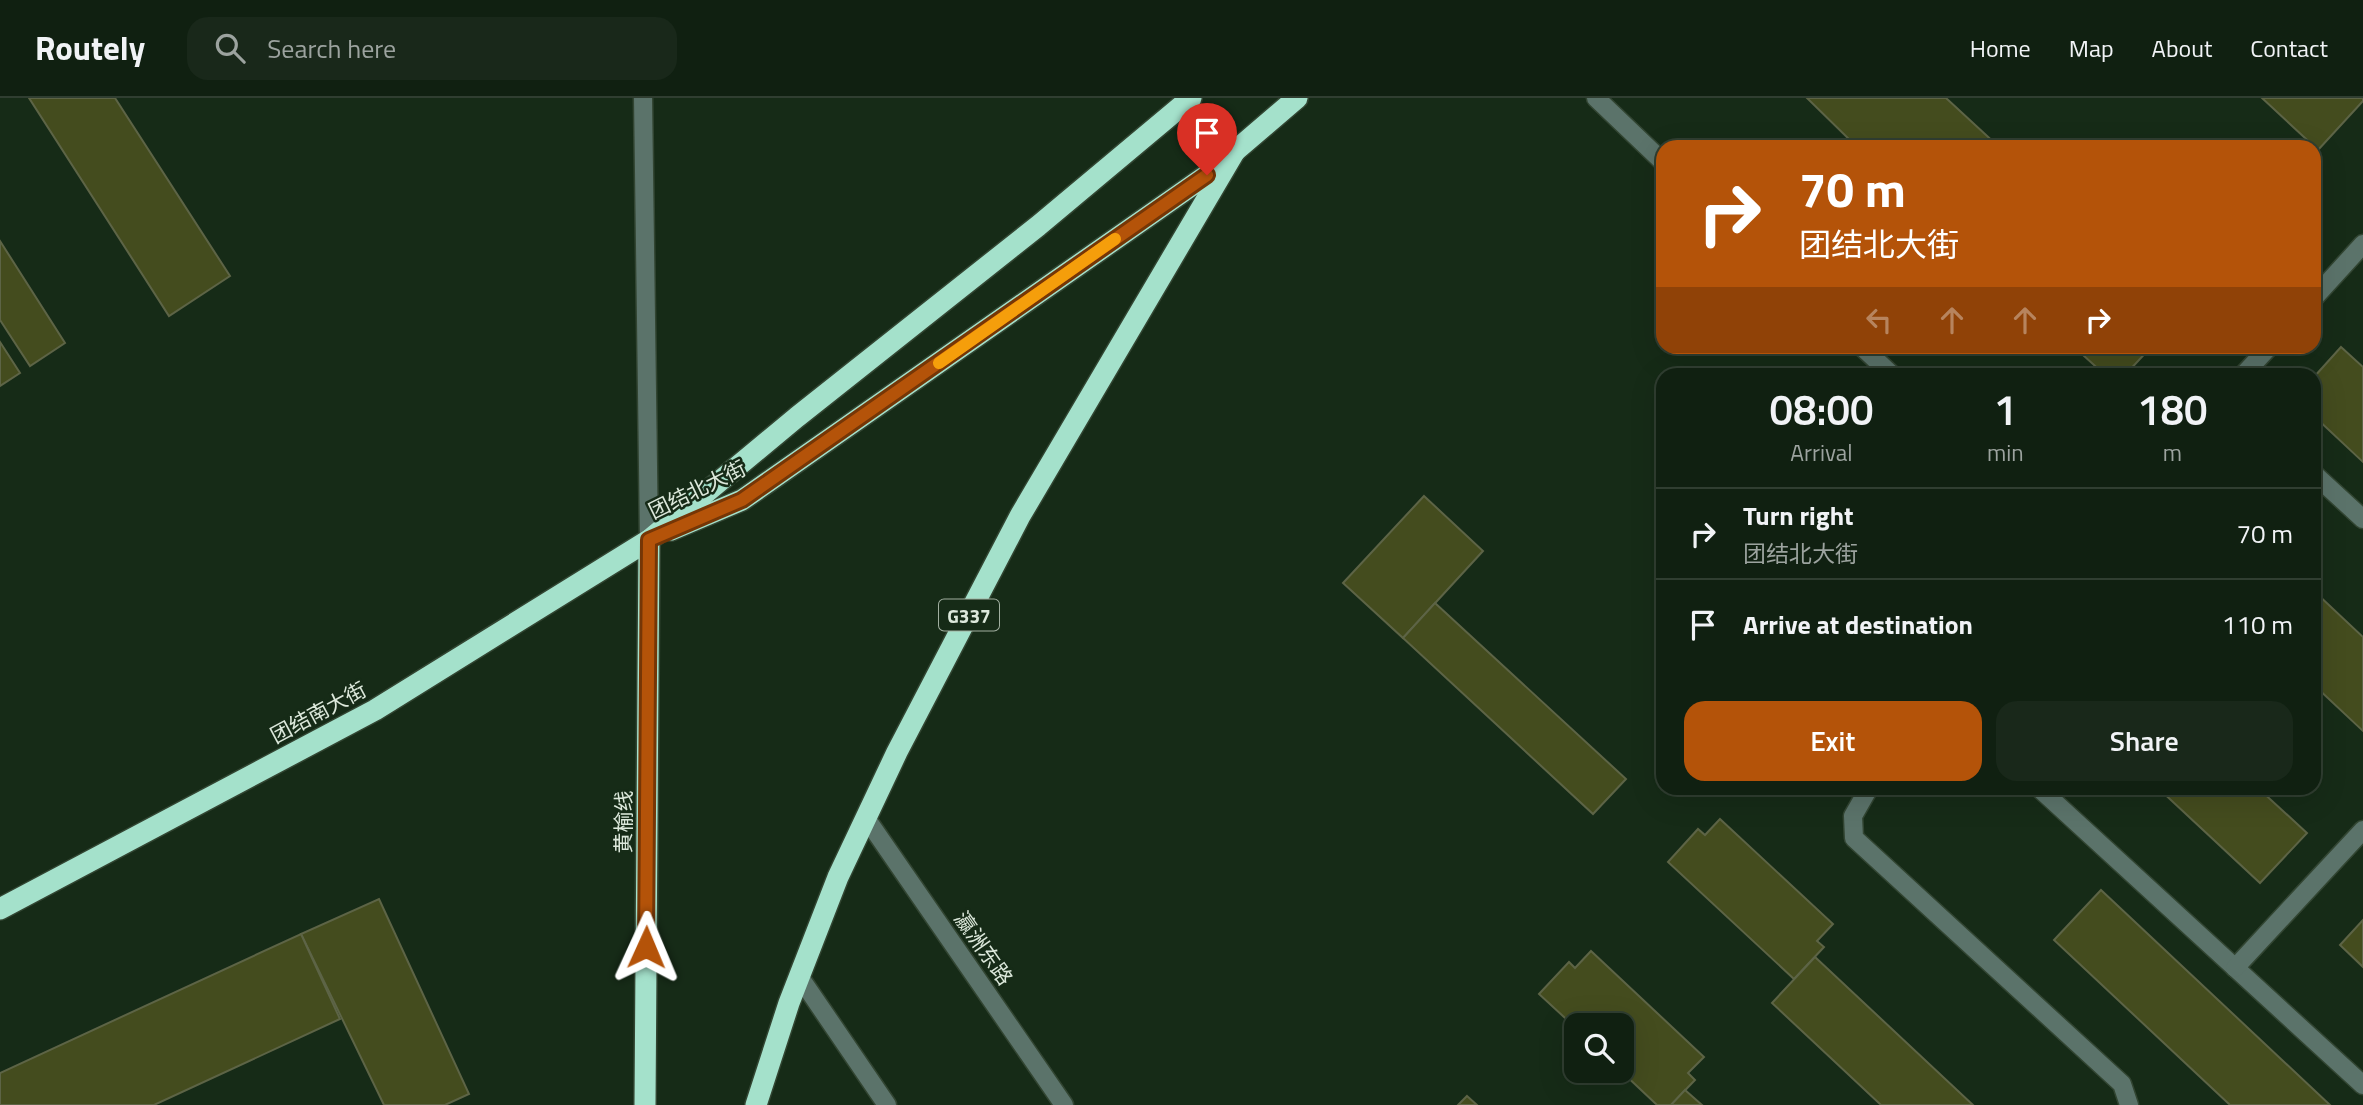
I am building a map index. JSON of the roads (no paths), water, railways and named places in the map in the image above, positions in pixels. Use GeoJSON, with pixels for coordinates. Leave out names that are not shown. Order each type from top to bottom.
{"type":"FeatureCollection","features":[{"type":"Feature","properties":{"kind":"highway","name":"团结北大街"},"geometry":{"type":"LineString","coordinates":[[649,540],[797,417],[1038,226],[1191,98]]}},
{"type":"Feature","properties":{"kind":"highway","name":"团结北大街"},"geometry":{"type":"LineString","coordinates":[[649,540],[742,500],[1207,175],[1297,98]]}},
{"type":"Feature","properties":{"kind":"highway","name":"G337"},"geometry":{"type":"LineString","coordinates":[[756,1105],[799,976],[838,877],[866,818],[1020,516],[1235,151]]}},
{"type":"Feature","properties":{"kind":"highway","name":"团结南大街"},"geometry":{"type":"LineString","coordinates":[[0,909],[374,710],[649,540]]}},
{"type":"Feature","properties":{"kind":"highway","name":"黄榆线"},"geometry":{"type":"LineString","coordinates":[[645,1105],[649,540]]}},
{"type":"Feature","properties":{"kind":"street"},"geometry":{"type":"LineString","coordinates":[[643,98],[649,540]]}},
{"type":"Feature","properties":{"kind":"street"},"geometry":{"type":"LineString","coordinates":[[1596,98],[1656,155]]}},
{"type":"Feature","properties":{"kind":"street"},"geometry":{"type":"LineString","coordinates":[[2321,290],[2363,244]]}},
{"type":"Feature","properties":{"kind":"street"},"geometry":{"type":"LineString","coordinates":[[1870,354],[1885,368]]}},
{"type":"Feature","properties":{"kind":"street"},"geometry":{"type":"LineString","coordinates":[[2250,368],[2263,354]]}},
{"type":"Feature","properties":{"kind":"street"},"geometry":{"type":"LineString","coordinates":[[2321,480],[2363,519]]}},
{"type":"Feature","properties":{"kind":"street"},"geometry":{"type":"LineString","coordinates":[[1865,795],[1853,816],[1854,838],[2122,1084],[2129,1105]]}},
{"type":"Feature","properties":{"kind":"street"},"geometry":{"type":"LineString","coordinates":[[2047,795],[2363,1085]]}},
{"type":"Feature","properties":{"kind":"street","name":"瀛洲东路"},"geometry":{"type":"LineString","coordinates":[[866,818],[1064,1105]]}},
{"type":"Feature","properties":{"kind":"street"},"geometry":{"type":"LineString","coordinates":[[2235,968],[2363,830]]}},
{"type":"Feature","properties":{"kind":"street"},"geometry":{"type":"LineString","coordinates":[[799,976],[887,1105]]}}]}
